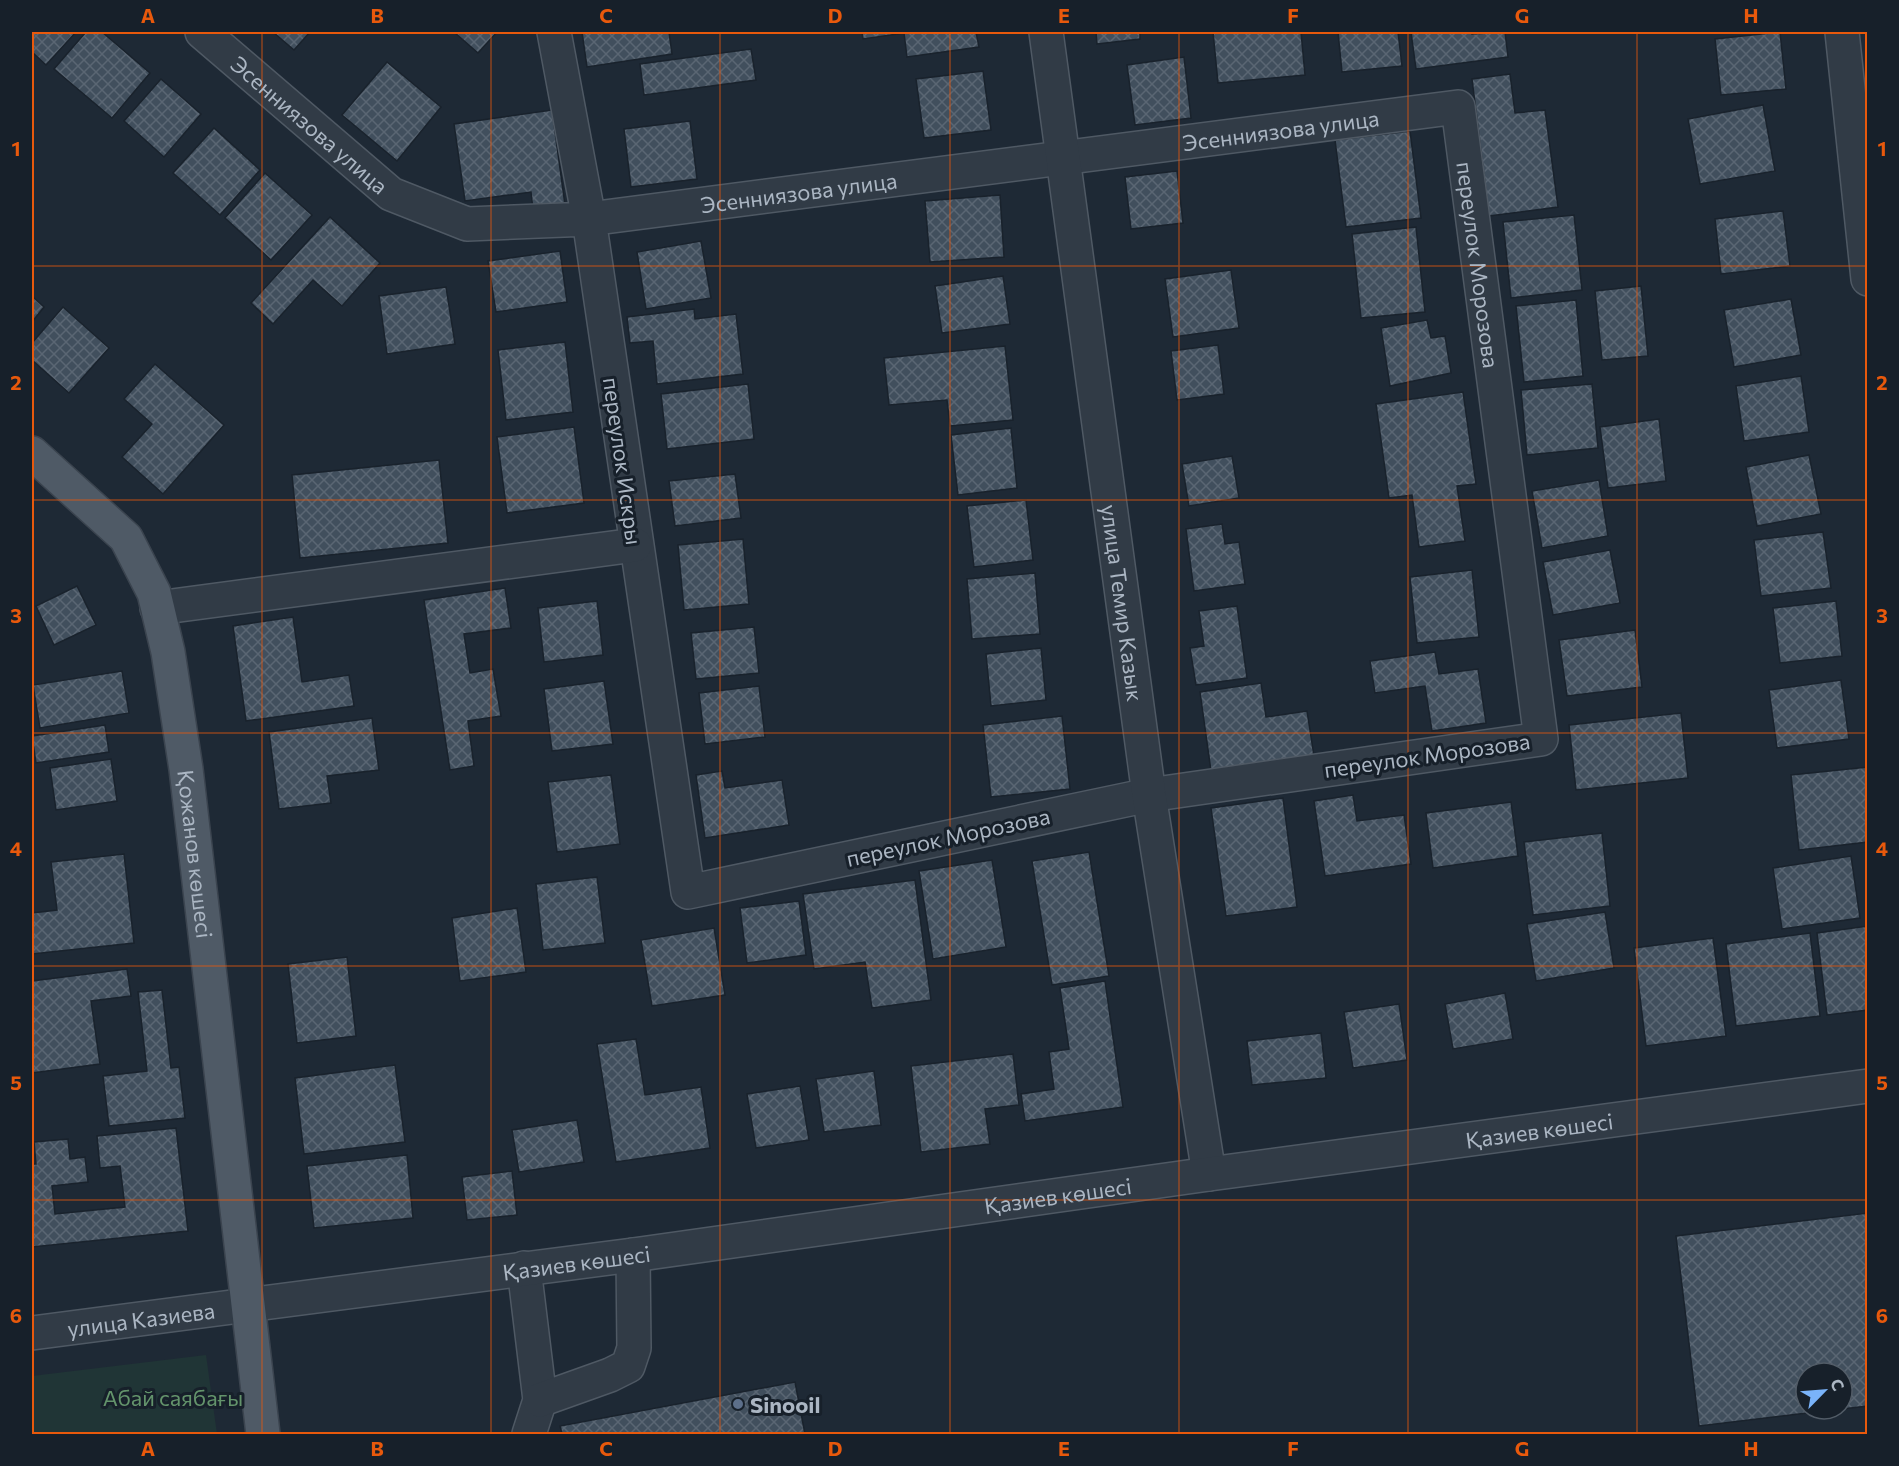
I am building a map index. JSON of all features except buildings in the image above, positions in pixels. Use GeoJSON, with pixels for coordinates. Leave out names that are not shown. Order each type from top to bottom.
{"type":"FeatureCollection","features":[{"type":"Feature","properties":{"kind":"main road","name":"Қожанов көшесі"},"geometry":{"type":"LineString","coordinates":[[32,453],[126,538],[154,593],[168,652],[186,769],[263,1434]]}},
{"type":"Feature","properties":{"kind":"street","name":"Эсенниязова улица"},"geometry":{"type":"LineString","coordinates":[[202,32],[391,194],[467,224],[589,219],[1063,160],[1458,107]]}},
{"type":"Feature","properties":{"kind":"street","name":"переулок Искры"},"geometry":{"type":"LineString","coordinates":[[554,32],[589,219],[634,545],[688,892]]}},
{"type":"Feature","properties":{"kind":"street","name":"улица Темир Казык"},"geometry":{"type":"LineString","coordinates":[[1046,32],[1149,795],[1209,1174]]}},
{"type":"Feature","properties":{"kind":"street"},"geometry":{"type":"LineString","coordinates":[[1842,32],[1868,279]]}},
{"type":"Feature","properties":{"kind":"street","name":"переулок Морозова"},"geometry":{"type":"LineString","coordinates":[[688,892],[1149,795],[1541,739],[1458,107]]}},
{"type":"Feature","properties":{"kind":"street"},"geometry":{"type":"LineString","coordinates":[[157,608],[634,545]]}},
{"type":"Feature","properties":{"kind":"street","name":"Қазиев көшесі"},"geometry":{"type":"LineString","coordinates":[[248,1304],[633,1255],[1209,1174],[1868,1086]]}},
{"type":"Feature","properties":{"kind":"street"},"geometry":{"type":"LineString","coordinates":[[540,1400],[628,1366],[634,1348],[633,1255]]}},
{"type":"Feature","properties":{"kind":"street"},"geometry":{"type":"LineString","coordinates":[[524,1268],[540,1400],[529,1434]]}},
{"type":"Feature","properties":{"kind":"street","name":"улица Казиева"},"geometry":{"type":"LineString","coordinates":[[32,1333],[248,1304]]}},
{"type":"Feature","properties":{"kind":"green space","name":"Абай саябағы"},"geometry":{"type":"Polygon","coordinates":[[[206,1355],[217,1434],[32,1434],[32,1376],[206,1355]]]}},
{"type":"Feature","properties":{"kind":"place","name":"Sinooil"},"geometry":{"type":"Point","coordinates":[738,1404]}}]}
